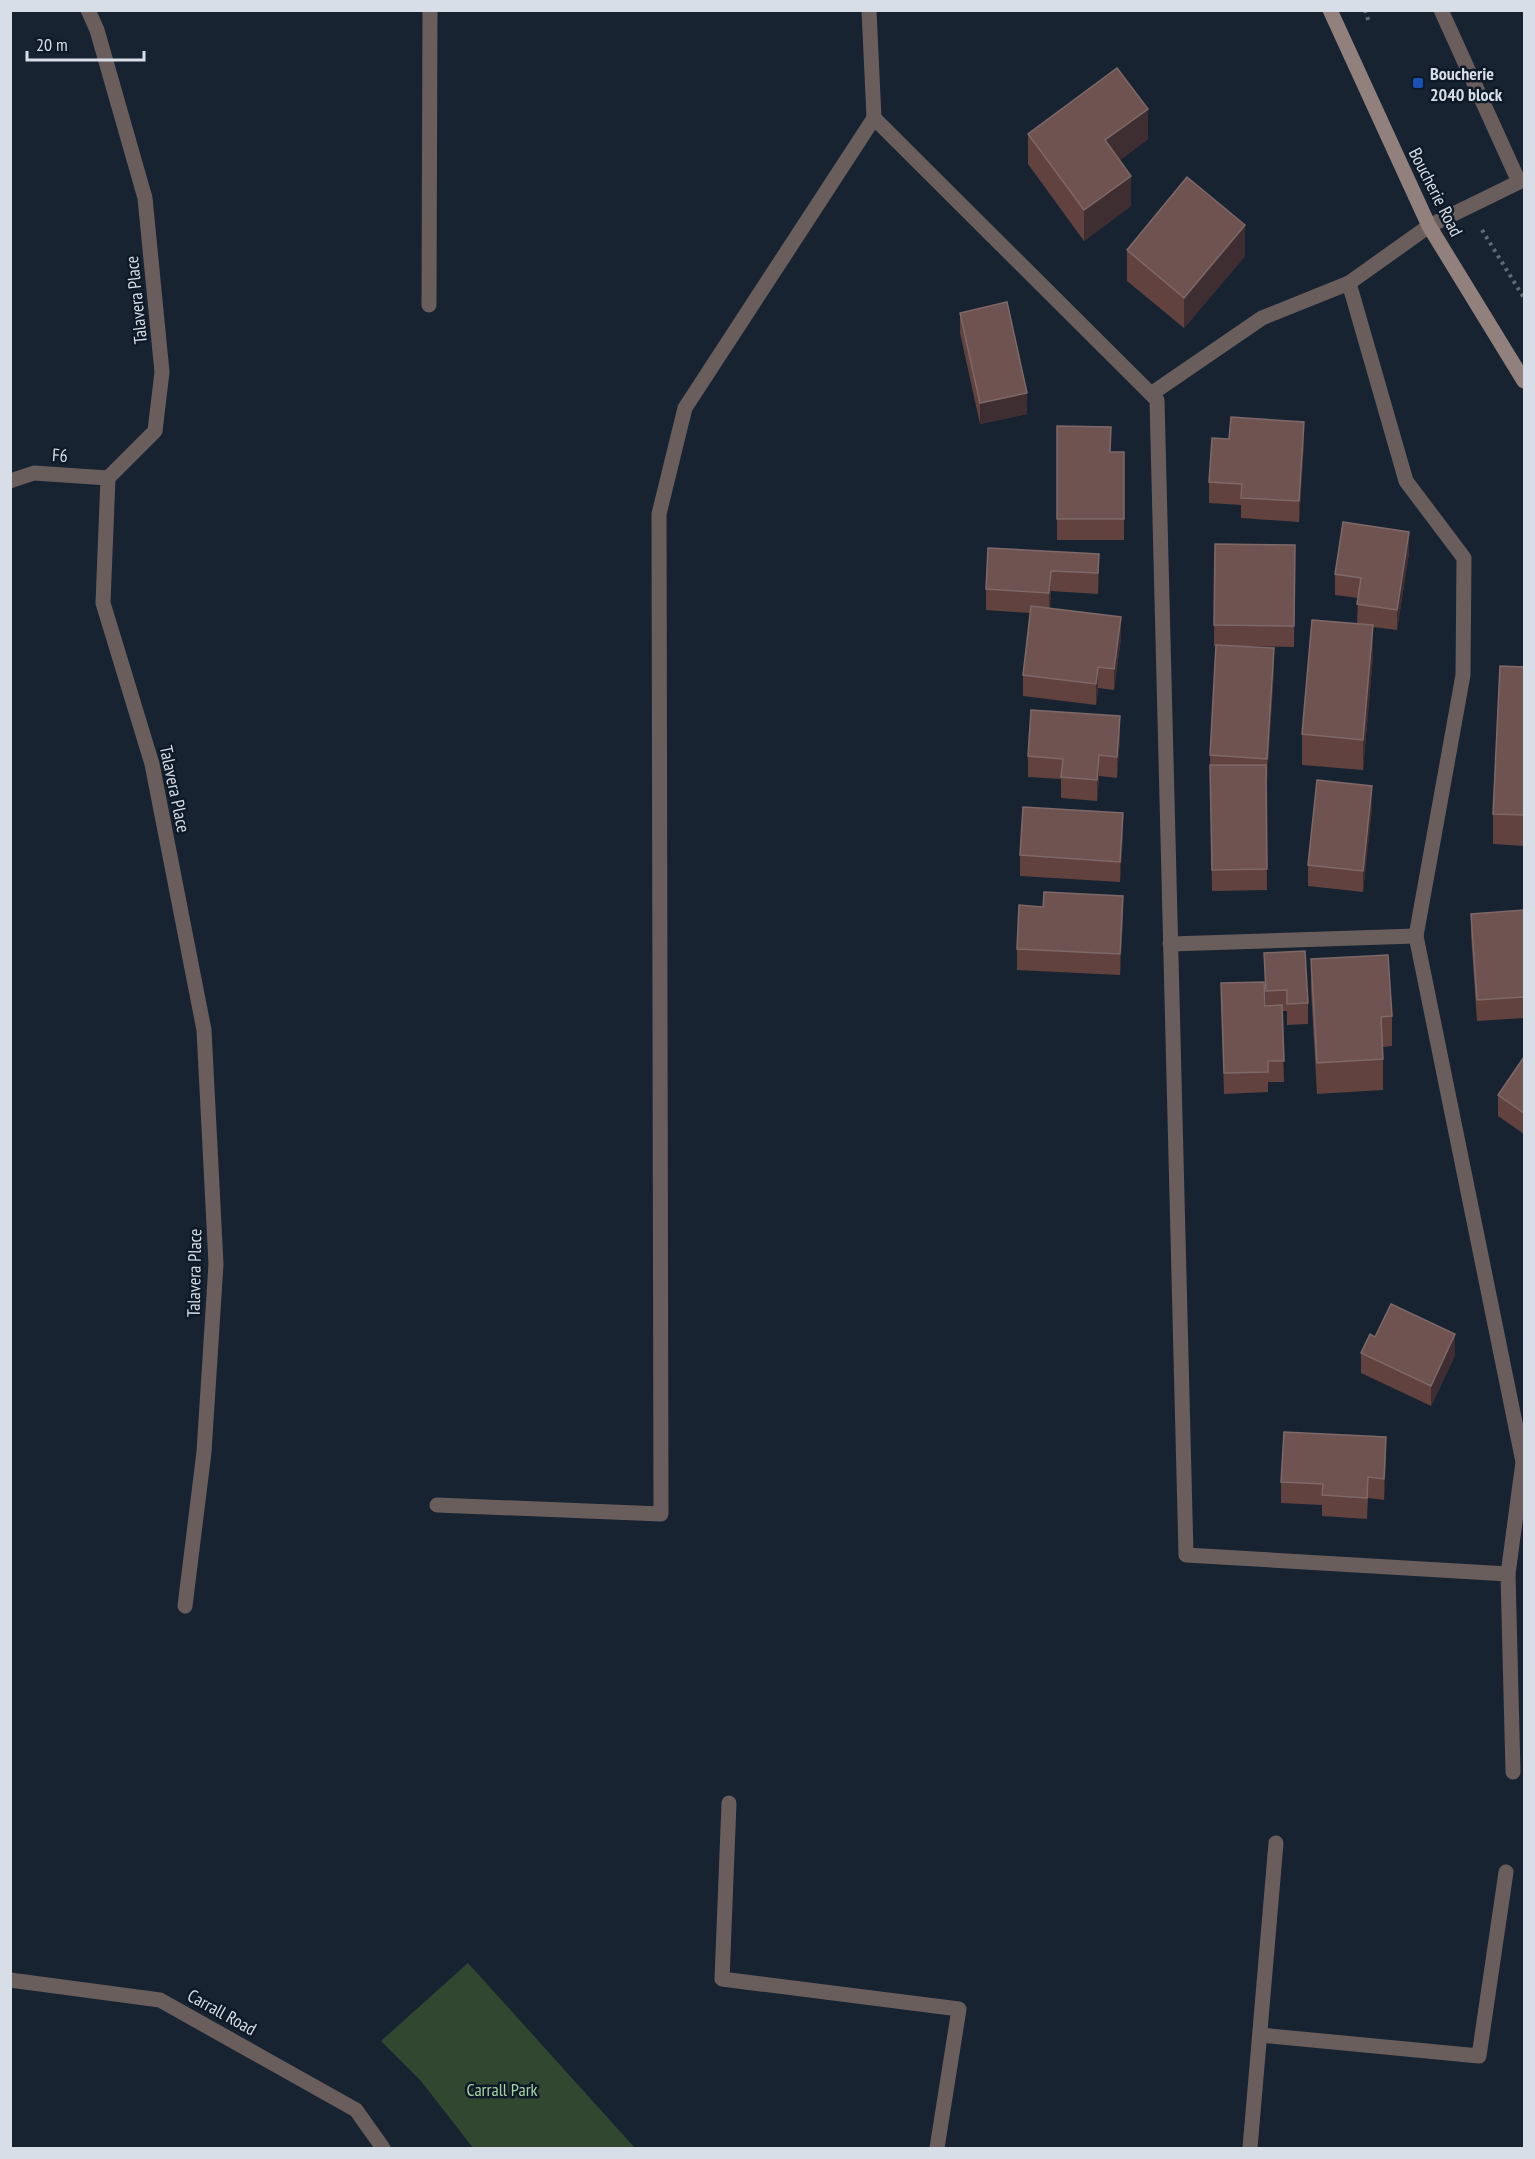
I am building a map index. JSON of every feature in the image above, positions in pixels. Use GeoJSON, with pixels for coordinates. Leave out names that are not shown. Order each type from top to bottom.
{"type":"FeatureCollection","features":[{"type":"Feature","properties":{"kind":"main road","name":"Boucherie Road"},"geometry":{"type":"LineString","coordinates":[[1330,10],[1429,226],[1524,381]]}},
{"type":"Feature","properties":{"kind":"street","name":"Talavera Place"},"geometry":{"type":"LineString","coordinates":[[88,10],[97,30],[145,198],[162,372],[155,431],[108,478],[103,603],[152,764],[204,1030],[216,1264],[204,1452],[185,1606]]}},
{"type":"Feature","properties":{"kind":"street"},"geometry":{"type":"LineString","coordinates":[[429,304],[430,10]]}},
{"type":"Feature","properties":{"kind":"street"},"geometry":{"type":"LineString","coordinates":[[437,1505],[661,1514],[659,514],[685,408],[874,118],[869,10]]}},
{"type":"Feature","properties":{"kind":"street"},"geometry":{"type":"LineString","coordinates":[[1151,394],[1262,318],[1348,282],[1429,226],[1523,184],[1442,10]]}},
{"type":"Feature","properties":{"kind":"street"},"geometry":{"type":"LineString","coordinates":[[874,118],[1156,400],[1186,1555],[1508,1574]]}},
{"type":"Feature","properties":{"kind":"street"},"geometry":{"type":"LineString","coordinates":[[1348,282],[1406,481],[1464,558],[1463,675],[1416,936],[1523,1462],[1508,1574],[1513,1773]]}},
{"type":"Feature","properties":{"kind":"street","name":"F6"},"geometry":{"type":"LineString","coordinates":[[10,481],[34,473],[108,478]]}},
{"type":"Feature","properties":{"kind":"street"},"geometry":{"type":"LineString","coordinates":[[1170,944],[1416,936]]}},
{"type":"Feature","properties":{"kind":"street"},"geometry":{"type":"LineString","coordinates":[[729,1803],[722,1979],[960,2009],[937,2148]]}},
{"type":"Feature","properties":{"kind":"street"},"geometry":{"type":"LineString","coordinates":[[1250,2148],[1276,1843]]}},
{"type":"Feature","properties":{"kind":"street"},"geometry":{"type":"LineString","coordinates":[[1260,2035],[1479,2056],[1506,1872]]}},
{"type":"Feature","properties":{"kind":"street","name":"Carrall Road"},"geometry":{"type":"LineString","coordinates":[[10,1980],[160,2000],[356,2110],[383,2148]]}},
{"type":"Feature","properties":{"kind":"path"},"geometry":{"type":"LineString","coordinates":[[1365,10],[1373,33]]}},
{"type":"Feature","properties":{"kind":"path"},"geometry":{"type":"LineString","coordinates":[[1470,206],[1524,298]]}},
{"type":"Feature","properties":{"kind":"green space","name":"Carrall Park"},"geometry":{"type":"Polygon","coordinates":[[[468,1963],[635,2148],[473,2148],[421,2081],[381,2041],[468,1963]]]}},
{"type":"Feature","properties":{"kind":"building"},"geometry":{"type":"Polygon","coordinates":[[[1117,68],[1148,109],[1105,140],[1131,176],[1084,210],[1028,134],[1117,68]]]}},
{"type":"Feature","properties":{"kind":"building"},"geometry":{"type":"Polygon","coordinates":[[[1187,177],[1245,225],[1184,298],[1127,250],[1187,177]]]}},
{"type":"Feature","properties":{"kind":"building"},"geometry":{"type":"Polygon","coordinates":[[[1007,302],[1027,393],[980,403],[960,313],[1007,302]]]}},
{"type":"Feature","properties":{"kind":"building"},"geometry":{"type":"Polygon","coordinates":[[[1231,417],[1304,422],[1299,501],[1241,498],[1242,484],[1209,482],[1212,438],[1229,439],[1231,417]]]}},
{"type":"Feature","properties":{"kind":"building"},"geometry":{"type":"Polygon","coordinates":[[[1057,426],[1111,427],[1110,452],[1124,452],[1124,519],[1057,519],[1057,426]]]}},
{"type":"Feature","properties":{"kind":"building"},"geometry":{"type":"Polygon","coordinates":[[[1343,522],[1409,532],[1397,610],[1357,604],[1361,578],[1335,574],[1343,522]]]}},
{"type":"Feature","properties":{"kind":"building"},"geometry":{"type":"Polygon","coordinates":[[[1215,544],[1295,545],[1294,626],[1214,625],[1215,544]]]}},
{"type":"Feature","properties":{"kind":"building"},"geometry":{"type":"Polygon","coordinates":[[[988,548],[1099,554],[1098,573],[1051,571],[1049,593],[986,589],[988,548]]]}},
{"type":"Feature","properties":{"kind":"building"},"geometry":{"type":"Polygon","coordinates":[[[1031,606],[1121,617],[1114,669],[1098,667],[1096,684],[1023,675],[1031,606]]]}},
{"type":"Feature","properties":{"kind":"building"},"geometry":{"type":"Polygon","coordinates":[[[1312,620],[1373,625],[1363,740],[1302,734],[1312,620]]]}},
{"type":"Feature","properties":{"kind":"building"},"geometry":{"type":"Polygon","coordinates":[[[1216,645],[1274,648],[1267,759],[1210,755],[1216,645]]]}},
{"type":"Feature","properties":{"kind":"building"},"geometry":{"type":"Polygon","coordinates":[[[1500,666],[1524,667],[1524,815],[1493,814],[1500,666]]]}},
{"type":"Feature","properties":{"kind":"building"},"geometry":{"type":"Polygon","coordinates":[[[1031,710],[1120,716],[1117,757],[1099,755],[1097,780],[1061,777],[1063,759],[1028,756],[1031,710]]]}},
{"type":"Feature","properties":{"kind":"building"},"geometry":{"type":"Polygon","coordinates":[[[1210,765],[1266,765],[1267,869],[1212,870],[1210,765]]]}},
{"type":"Feature","properties":{"kind":"building"},"geometry":{"type":"Polygon","coordinates":[[[1317,780],[1372,786],[1363,871],[1308,865],[1317,780]]]}},
{"type":"Feature","properties":{"kind":"building"},"geometry":{"type":"Polygon","coordinates":[[[1023,807],[1123,813],[1120,862],[1020,855],[1023,807]]]}},
{"type":"Feature","properties":{"kind":"building"},"geometry":{"type":"Polygon","coordinates":[[[1044,892],[1123,896],[1120,954],[1017,949],[1019,905],[1043,907],[1044,892]]]}},
{"type":"Feature","properties":{"kind":"building"},"geometry":{"type":"Polygon","coordinates":[[[1524,910],[1524,997],[1477,1000],[1471,914],[1524,910]]]}},
{"type":"Feature","properties":{"kind":"building"},"geometry":{"type":"Polygon","coordinates":[[[1305,951],[1308,1003],[1287,1004],[1287,990],[1266,991],[1264,953],[1305,951]]]}},
{"type":"Feature","properties":{"kind":"building"},"geometry":{"type":"Polygon","coordinates":[[[1388,955],[1392,1016],[1381,1017],[1383,1059],[1317,1063],[1311,959],[1388,955]]]}},
{"type":"Feature","properties":{"kind":"building"},"geometry":{"type":"Polygon","coordinates":[[[1264,982],[1265,1006],[1282,1005],[1284,1061],[1268,1061],[1268,1072],[1224,1073],[1221,983],[1264,982]]]}},
{"type":"Feature","properties":{"kind":"building"},"geometry":{"type":"Polygon","coordinates":[[[1524,1057],[1524,1113],[1498,1095],[1524,1057]]]}},
{"type":"Feature","properties":{"kind":"building"},"geometry":{"type":"Polygon","coordinates":[[[1391,1304],[1455,1334],[1431,1386],[1361,1353],[1370,1334],[1375,1337],[1391,1304]]]}},
{"type":"Feature","properties":{"kind":"building"},"geometry":{"type":"Polygon","coordinates":[[[1284,1432],[1386,1437],[1384,1479],[1368,1477],[1367,1498],[1322,1495],[1323,1484],[1281,1482],[1284,1432]]]}},
{"type":"Feature","properties":{"kind":"place","name":"Boucherie 2040 block"},"geometry":{"type":"Point","coordinates":[1418,83]}}]}
